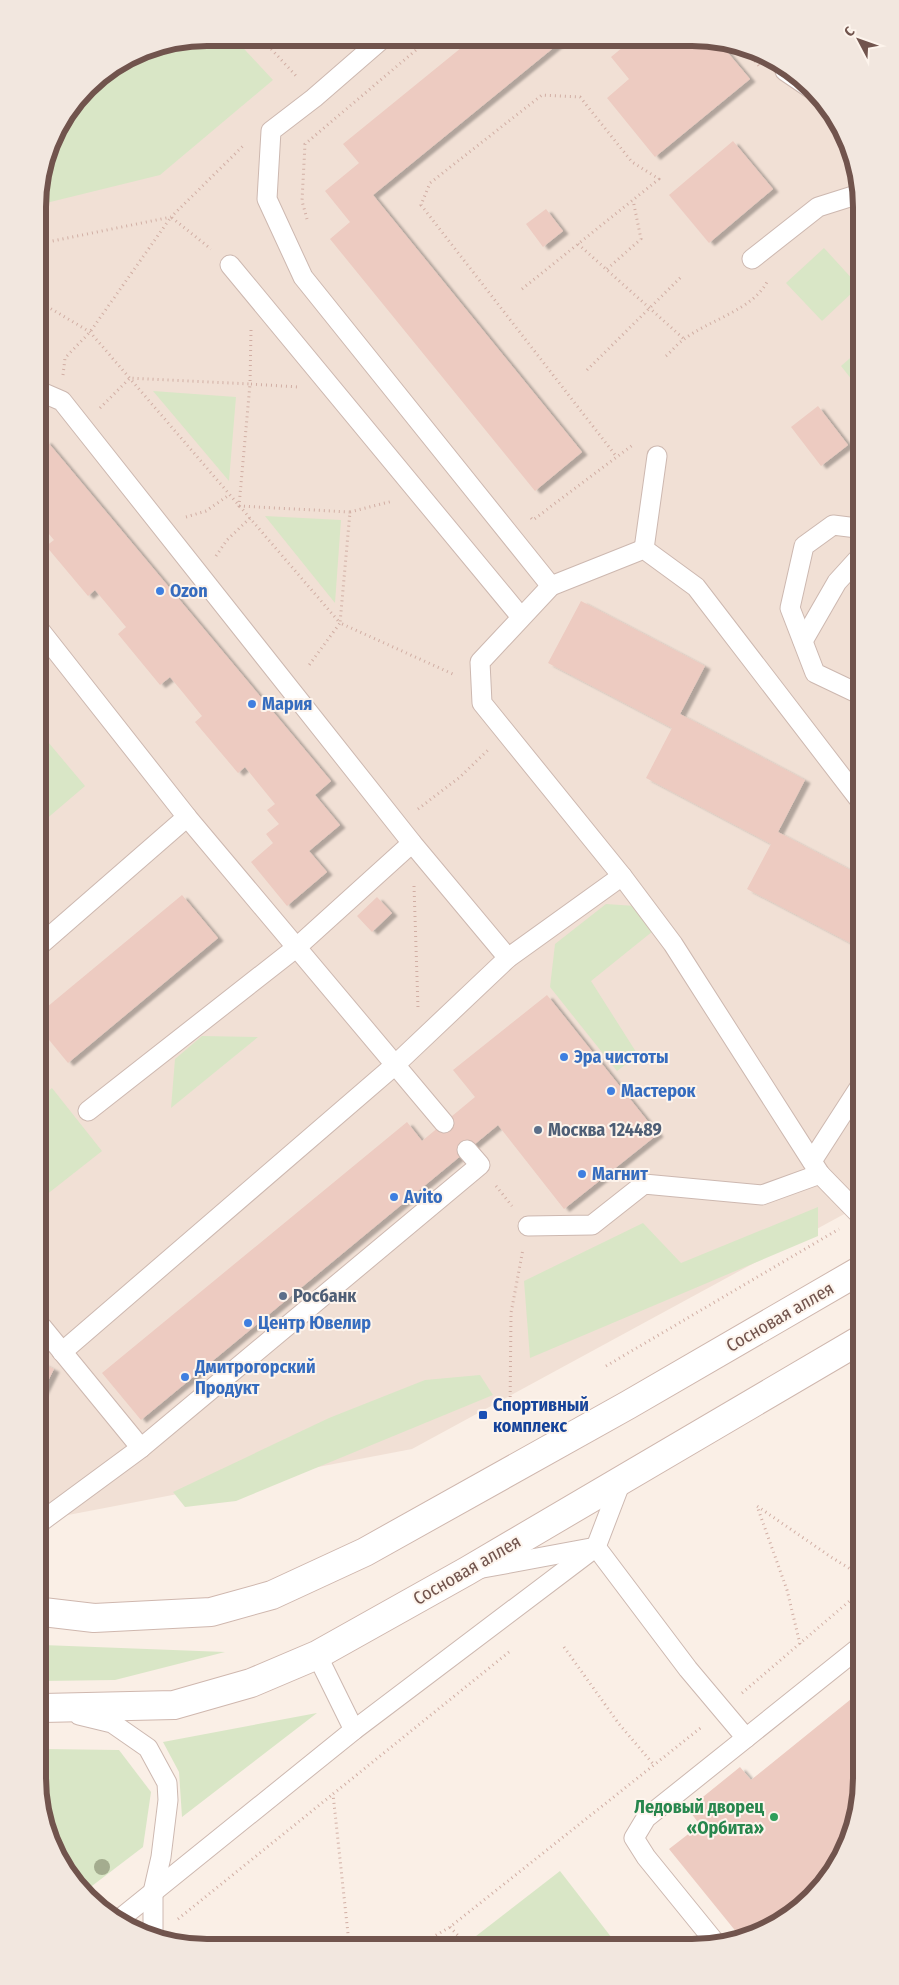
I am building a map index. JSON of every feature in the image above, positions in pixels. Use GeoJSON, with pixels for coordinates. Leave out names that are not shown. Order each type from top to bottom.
{"type":"FeatureCollection","features":[{"type":"Feature","properties":{"kind":"main road","name":"Сосновая аллея"},"geometry":{"type":"LineString","coordinates":[[46,1612],[94,1618],[211,1612],[272,1594],[374,1548],[852,1275]]}},
{"type":"Feature","properties":{"kind":"main road","name":"Сосновая аллея"},"geometry":{"type":"LineString","coordinates":[[48,1708],[174,1705],[250,1683],[317,1655],[467,1571],[852,1345]]}},
{"type":"Feature","properties":{"kind":"lane"},"geometry":{"type":"LineString","coordinates":[[373,47],[314,98],[271,131],[267,198],[303,277],[551,586]]}},
{"type":"Feature","properties":{"kind":"lane"},"geometry":{"type":"LineString","coordinates":[[752,259],[818,207],[852,195]]}},
{"type":"Feature","properties":{"kind":"lane"},"geometry":{"type":"LineString","coordinates":[[230,265],[522,617]]}},
{"type":"Feature","properties":{"kind":"lane"},"geometry":{"type":"LineString","coordinates":[[47,395],[62,401],[398,826],[508,958]]}},
{"type":"Feature","properties":{"kind":"lane"},"geometry":{"type":"LineString","coordinates":[[644,549],[657,456]]}},
{"type":"Feature","properties":{"kind":"lane"},"geometry":{"type":"LineString","coordinates":[[853,527],[833,525],[804,546],[790,608],[815,673],[853,691]]}},
{"type":"Feature","properties":{"kind":"lane"},"geometry":{"type":"LineString","coordinates":[[644,549],[551,586],[480,662],[482,703],[622,876],[673,944],[816,1168],[852,1207]]}},
{"type":"Feature","properties":{"kind":"lane"},"geometry":{"type":"LineString","coordinates":[[644,549],[696,586],[853,791]]}},
{"type":"Feature","properties":{"kind":"lane"},"geometry":{"type":"LineString","coordinates":[[803,641],[837,582],[853,565]]}},
{"type":"Feature","properties":{"kind":"lane"},"geometry":{"type":"LineString","coordinates":[[47,639],[188,817],[444,1123]]}},
{"type":"Feature","properties":{"kind":"lane"},"geometry":{"type":"LineString","coordinates":[[47,940],[188,817]]}},
{"type":"Feature","properties":{"kind":"lane"},"geometry":{"type":"LineString","coordinates":[[88,1111],[296,947],[412,843]]}},
{"type":"Feature","properties":{"kind":"lane"},"geometry":{"type":"LineString","coordinates":[[62,1352],[395,1065],[508,958],[622,876]]}},
{"type":"Feature","properties":{"kind":"lane"},"geometry":{"type":"LineString","coordinates":[[528,1226],[592,1225],[644,1184],[762,1195],[816,1168],[852,1100]]}},
{"type":"Feature","properties":{"kind":"lane"},"geometry":{"type":"LineString","coordinates":[[46,1518],[142,1448],[480,1165],[467,1150]]}},
{"type":"Feature","properties":{"kind":"lane"},"geometry":{"type":"LineString","coordinates":[[46,1332],[142,1448]]}},
{"type":"Feature","properties":{"kind":"lane"},"geometry":{"type":"LineString","coordinates":[[125,1916],[354,1730],[596,1547],[622,1479]]}},
{"type":"Feature","properties":{"kind":"lane"},"geometry":{"type":"LineString","coordinates":[[467,1571],[596,1547]]}},
{"type":"Feature","properties":{"kind":"lane"},"geometry":{"type":"LineString","coordinates":[[596,1547],[635,1601],[746,1738]]}},
{"type":"Feature","properties":{"kind":"lane"},"geometry":{"type":"LineString","coordinates":[[711,1937],[646,1857],[634,1838],[646,1818],[852,1653]]}},
{"type":"Feature","properties":{"kind":"lane"},"geometry":{"type":"LineString","coordinates":[[317,1655],[354,1730]]}},
{"type":"Feature","properties":{"kind":"lane"},"geometry":{"type":"LineString","coordinates":[[48,1708],[112,1723],[148,1748],[167,1783],[168,1800],[161,1857],[153,1892],[153,1929]]}},
{"type":"Feature","properties":{"kind":"path"},"geometry":{"type":"LineString","coordinates":[[269,47],[314,98]]}},
{"type":"Feature","properties":{"kind":"path"},"geometry":{"type":"LineString","coordinates":[[308,225],[302,201],[305,144],[419,47]]}},
{"type":"Feature","properties":{"kind":"path"},"geometry":{"type":"LineString","coordinates":[[522,289],[658,179],[632,162],[580,97],[542,95],[430,183],[421,205],[616,456]]}},
{"type":"Feature","properties":{"kind":"path"},"geometry":{"type":"LineString","coordinates":[[62,401],[65,358],[90,332],[171,217],[249,140]]}},
{"type":"Feature","properties":{"kind":"path"},"geometry":{"type":"LineString","coordinates":[[607,269],[641,238],[633,200]]}},
{"type":"Feature","properties":{"kind":"path"},"geometry":{"type":"LineString","coordinates":[[47,242],[171,217]]}},
{"type":"Feature","properties":{"kind":"path"},"geometry":{"type":"LineString","coordinates":[[171,217],[230,265]]}},
{"type":"Feature","properties":{"kind":"path"},"geometry":{"type":"LineString","coordinates":[[578,244],[684,339]]}},
{"type":"Feature","properties":{"kind":"path"},"geometry":{"type":"LineString","coordinates":[[587,370],[681,277]]}},
{"type":"Feature","properties":{"kind":"path"},"geometry":{"type":"LineString","coordinates":[[47,306],[90,332],[340,623],[452,674]]}},
{"type":"Feature","properties":{"kind":"path"},"geometry":{"type":"LineString","coordinates":[[666,356],[684,339],[738,308]]}},
{"type":"Feature","properties":{"kind":"path"},"geometry":{"type":"LineString","coordinates":[[239,506],[250,384],[251,331],[271,314]]}},
{"type":"Feature","properties":{"kind":"path"},"geometry":{"type":"LineString","coordinates":[[82,426],[130,378],[304,387],[323,377]]}},
{"type":"Feature","properties":{"kind":"path"},"geometry":{"type":"LineString","coordinates":[[526,512],[533,520],[616,456],[636,443]]}},
{"type":"Feature","properties":{"kind":"path"},"geometry":{"type":"LineString","coordinates":[[206,511],[229,494]]}},
{"type":"Feature","properties":{"kind":"path"},"geometry":{"type":"LineString","coordinates":[[239,506],[350,512],[420,494]]}},
{"type":"Feature","properties":{"kind":"path"},"geometry":{"type":"LineString","coordinates":[[316,656],[340,623],[350,512]]}},
{"type":"Feature","properties":{"kind":"path"},"geometry":{"type":"LineString","coordinates":[[227,540],[250,518]]}},
{"type":"Feature","properties":{"kind":"path"},"geometry":{"type":"LineString","coordinates":[[398,826],[460,777],[506,732]]}},
{"type":"Feature","properties":{"kind":"path"},"geometry":{"type":"LineString","coordinates":[[412,843],[419,1042]]}},
{"type":"Feature","properties":{"kind":"path"},"geometry":{"type":"LineString","coordinates":[[480,1165],[528,1226],[511,1313],[510,1412]]}},
{"type":"Feature","properties":{"kind":"path"},"geometry":{"type":"LineString","coordinates":[[606,1366],[842,1227]]}},
{"type":"Feature","properties":{"kind":"path"},"geometry":{"type":"LineString","coordinates":[[800,1644],[787,1590],[757,1506],[831,1558],[852,1570]]}},
{"type":"Feature","properties":{"kind":"path"},"geometry":{"type":"LineString","coordinates":[[430,1939],[450,1927],[654,1765],[722,1710],[852,1599]]}},
{"type":"Feature","properties":{"kind":"path"},"geometry":{"type":"LineString","coordinates":[[564,1647],[619,1724],[654,1765]]}},
{"type":"Feature","properties":{"kind":"path"},"geometry":{"type":"LineString","coordinates":[[173,1923],[509,1652]]}},
{"type":"Feature","properties":{"kind":"path"},"geometry":{"type":"LineString","coordinates":[[334,1794],[348,1939]]}},
{"type":"Feature","properties":{"kind":"path"},"geometry":{"type":"LineString","coordinates":[[450,1927],[461,1939]]}},
{"type":"Feature","properties":{"kind":"shaded area"},"geometry":{"type":"Polygon","coordinates":[[[691,46],[723,49],[763,63],[781,73],[806,93],[831,127],[847,166],[851,186],[853,208],[852,1210],[412,1449],[46,1519],[47,197],[52,166],[63,136],[73,118],[93,93],[118,73],[136,63],[176,49],[197,47],[691,46]]]}},
{"type":"Feature","properties":{"kind":"green space"},"geometry":{"type":"Polygon","coordinates":[[[242,47],[273,80],[160,175],[47,203],[52,166],[63,136],[73,118],[101,86],[118,73],[136,63],[176,49],[242,47]]]}},
{"type":"Feature","properties":{"kind":"green space"},"geometry":{"type":"Polygon","coordinates":[[[824,248],[853,280],[853,292],[822,321],[786,283],[824,248]]]}},
{"type":"Feature","properties":{"kind":"green space"},"geometry":{"type":"Polygon","coordinates":[[[853,356],[853,381],[841,366],[853,356]]]}},
{"type":"Feature","properties":{"kind":"green space"},"geometry":{"type":"Polygon","coordinates":[[[153,391],[236,397],[229,481],[153,391]]]}},
{"type":"Feature","properties":{"kind":"green space"},"geometry":{"type":"Polygon","coordinates":[[[265,516],[341,520],[335,603],[265,516]]]}},
{"type":"Feature","properties":{"kind":"green space"},"geometry":{"type":"Polygon","coordinates":[[[48,742],[85,786],[47,819],[48,742]]]}},
{"type":"Feature","properties":{"kind":"green space"},"geometry":{"type":"Polygon","coordinates":[[[606,904],[635,906],[653,931],[591,981],[638,1055],[617,1071],[550,987],[555,944],[606,904]]]}},
{"type":"Feature","properties":{"kind":"green space"},"geometry":{"type":"Polygon","coordinates":[[[202,1036],[258,1037],[171,1108],[175,1059],[202,1036]]]}},
{"type":"Feature","properties":{"kind":"green space"},"geometry":{"type":"Polygon","coordinates":[[[52,1088],[102,1151],[46,1195],[46,1093],[52,1088]]]}},
{"type":"Feature","properties":{"kind":"green space"},"geometry":{"type":"Polygon","coordinates":[[[818,1207],[818,1236],[530,1358],[524,1281],[643,1223],[681,1263],[818,1207]]]}},
{"type":"Feature","properties":{"kind":"green space"},"geometry":{"type":"Polygon","coordinates":[[[480,1375],[493,1395],[236,1501],[185,1507],[173,1492],[329,1418],[425,1380],[480,1375]]]}},
{"type":"Feature","properties":{"kind":"green space"},"geometry":{"type":"Polygon","coordinates":[[[46,1645],[225,1652],[115,1680],[46,1681],[46,1645]]]}},
{"type":"Feature","properties":{"kind":"green space"},"geometry":{"type":"Polygon","coordinates":[[[317,1713],[182,1817],[179,1772],[163,1742],[317,1713]]]}},
{"type":"Feature","properties":{"kind":"green space"},"geometry":{"type":"Polygon","coordinates":[[[46,1749],[119,1750],[151,1792],[143,1847],[90,1888],[86,1884],[68,1858],[52,1819],[46,1777],[46,1749]]]}},
{"type":"Feature","properties":{"kind":"green space"},"geometry":{"type":"Polygon","coordinates":[[[560,1871],[613,1939],[472,1939],[560,1871]]]}},
{"type":"Feature","properties":{"kind":"building"},"geometry":{"type":"Polygon","coordinates":[[[463,46],[555,46],[373,195],[582,452],[535,491],[330,239],[350,222],[325,191],[359,163],[343,144],[463,46]]]}},
{"type":"Feature","properties":{"kind":"building"},"geometry":{"type":"Polygon","coordinates":[[[691,46],[723,49],[750,79],[655,157],[607,98],[629,79],[611,57],[623,47],[691,46]]]}},
{"type":"Feature","properties":{"kind":"building"},"geometry":{"type":"Polygon","coordinates":[[[733,141],[773,189],[709,243],[669,195],[733,141]]]}},
{"type":"Feature","properties":{"kind":"building"},"geometry":{"type":"Polygon","coordinates":[[[546,209],[563,231],[543,247],[526,224],[546,209]]]}},
{"type":"Feature","properties":{"kind":"building"},"geometry":{"type":"Polygon","coordinates":[[[818,406],[848,445],[821,466],[791,427],[818,406]]]}},
{"type":"Feature","properties":{"kind":"building"},"geometry":{"type":"Polygon","coordinates":[[[47,441],[331,781],[315,795],[340,825],[309,851],[327,872],[287,906],[251,862],[273,843],[266,834],[279,824],[267,810],[275,804],[245,767],[238,773],[195,722],[202,716],[170,677],[160,685],[118,634],[126,627],[95,590],[88,596],[47,547],[54,540],[47,531],[47,441]]]}},
{"type":"Feature","properties":{"kind":"building"},"geometry":{"type":"Polygon","coordinates":[[[581,601],[705,666],[680,714],[805,780],[778,832],[853,871],[853,944],[747,889],[771,844],[646,778],[672,728],[548,663],[581,601]]]}},
{"type":"Feature","properties":{"kind":"building"},"geometry":{"type":"Polygon","coordinates":[[[182,895],[218,938],[68,1063],[46,1037],[46,1007],[182,895]]]}},
{"type":"Feature","properties":{"kind":"building"},"geometry":{"type":"Polygon","coordinates":[[[377,897],[392,913],[372,932],[357,916],[377,897]]]}},
{"type":"Feature","properties":{"kind":"building"},"geometry":{"type":"Polygon","coordinates":[[[547,995],[658,1134],[564,1209],[498,1125],[141,1420],[102,1373],[407,1122],[422,1141],[475,1097],[453,1070],[547,995]]]}},
{"type":"Feature","properties":{"kind":"building"},"geometry":{"type":"Polygon","coordinates":[[[46,1365],[54,1369],[46,1385],[46,1365]]]}},
{"type":"Feature","properties":{"kind":"building","name":"Ледовый дворец «Орбита»"},"geometry":{"type":"Polygon","coordinates":[[[852,1698],[852,1788],[850,1809],[840,1839],[831,1858],[819,1876],[798,1899],[781,1912],[763,1922],[736,1932],[669,1849],[700,1825],[688,1809],[740,1767],[751,1780],[852,1698]]]}},
{"type":"Feature","properties":{"kind":"place","name":"Ozon"},"geometry":{"type":"Point","coordinates":[160,591]}},
{"type":"Feature","properties":{"kind":"place","name":"Мария"},"geometry":{"type":"Point","coordinates":[252,704]}},
{"type":"Feature","properties":{"kind":"place","name":"Эра чистоты"},"geometry":{"type":"Point","coordinates":[564,1057]}},
{"type":"Feature","properties":{"kind":"place","name":"Мастерок"},"geometry":{"type":"Point","coordinates":[611,1091]}},
{"type":"Feature","properties":{"kind":"place","name":"Москва 124489"},"geometry":{"type":"Point","coordinates":[538,1130]}},
{"type":"Feature","properties":{"kind":"place","name":"Магнит"},"geometry":{"type":"Point","coordinates":[582,1174]}},
{"type":"Feature","properties":{"kind":"place","name":"Avito"},"geometry":{"type":"Point","coordinates":[394,1197]}},
{"type":"Feature","properties":{"kind":"place","name":"Росбанк"},"geometry":{"type":"Point","coordinates":[283,1296]}},
{"type":"Feature","properties":{"kind":"place","name":"Центр Ювелир"},"geometry":{"type":"Point","coordinates":[248,1323]}},
{"type":"Feature","properties":{"kind":"place","name":"Дмитрогорский Продукт"},"geometry":{"type":"Point","coordinates":[185,1377]}},
{"type":"Feature","properties":{"kind":"place","name":"Спортивный комплекс"},"geometry":{"type":"Point","coordinates":[483,1415]}},
{"type":"Feature","properties":{"kind":"place","name":"Ледовый дворец «Орбита»"},"geometry":{"type":"Point","coordinates":[774,1817]}}]}
